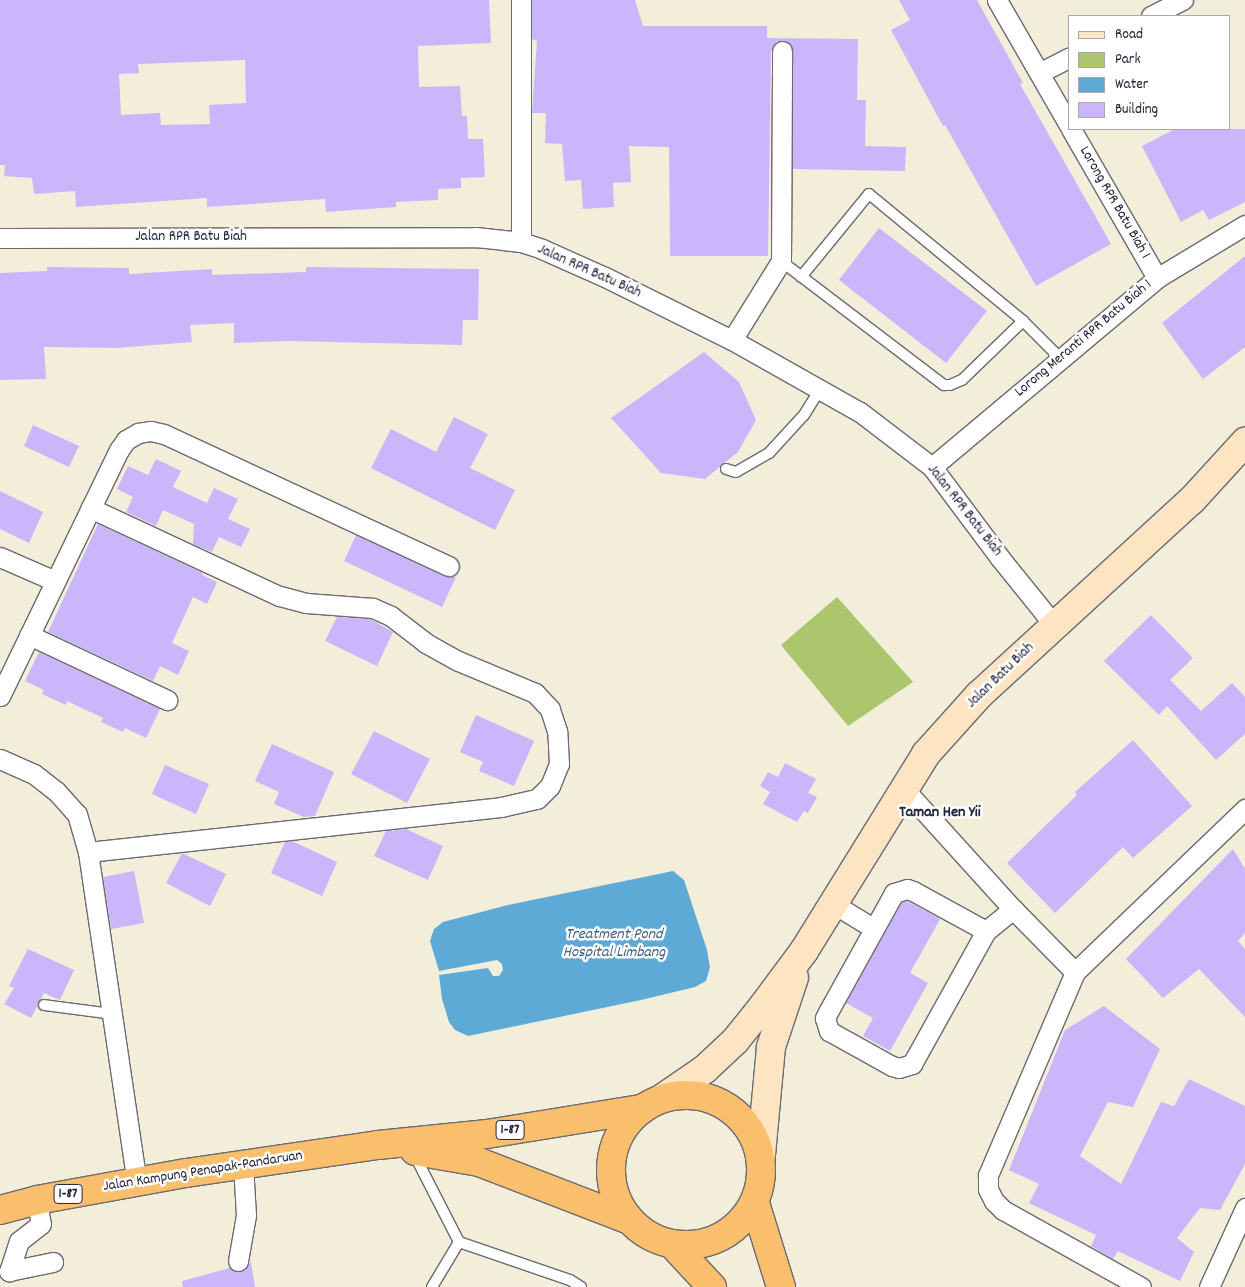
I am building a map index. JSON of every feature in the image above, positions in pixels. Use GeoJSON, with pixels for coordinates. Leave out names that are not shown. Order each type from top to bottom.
{"type":"FeatureCollection","features":[{"type":"Feature","properties":{"kind":"highway"},"geometry":{"type":"LineString","coordinates":[[690,1094],[714,1100],[736,1113],[752,1132],[761,1155],[762,1180],[755,1203],[740,1223],[720,1238],[697,1245],[672,1244],[648,1236],[629,1220],[616,1198],[610,1174],[613,1149],[624,1126],[653,1103],[690,1094]]}},
{"type":"Feature","properties":{"kind":"highway","name":"Jalan Kampung Penapak-Pandaruan"},"geometry":{"type":"LineString","coordinates":[[0,1210],[37,1200],[137,1182],[378,1146],[487,1134],[653,1103]]}},
{"type":"Feature","properties":{"kind":"highway","name":"Jalan Kampung Penapak-Pandaruan"},"geometry":{"type":"LineString","coordinates":[[378,1146],[480,1162],[629,1220]]}},
{"type":"Feature","properties":{"kind":"highway"},"geometry":{"type":"LineString","coordinates":[[755,1203],[781,1287]]}},
{"type":"Feature","properties":{"kind":"highway"},"geometry":{"type":"LineString","coordinates":[[672,1244],[712,1287]]}},
{"type":"Feature","properties":{"kind":"main road","name":"Jalan Batu Biah"},"geometry":{"type":"LineString","coordinates":[[804,951],[926,754],[972,703],[1054,625],[1192,500],[1245,442]]}},
{"type":"Feature","properties":{"kind":"main road"},"geometry":{"type":"LineString","coordinates":[[653,1103],[705,1068],[736,1041],[804,951]]}},
{"type":"Feature","properties":{"kind":"main road"},"geometry":{"type":"LineString","coordinates":[[761,1155],[771,1047],[804,951]]}},
{"type":"Feature","properties":{"kind":"street"},"geometry":{"type":"LineString","coordinates":[[521,0],[521,242]]}},
{"type":"Feature","properties":{"kind":"street"},"geometry":{"type":"LineString","coordinates":[[997,0],[1068,123]]}},
{"type":"Feature","properties":{"kind":"street"},"geometry":{"type":"LineString","coordinates":[[1154,15],[1183,0]]}},
{"type":"Feature","properties":{"kind":"street"},"geometry":{"type":"LineString","coordinates":[[732,340],[781,261],[782,51]]}},
{"type":"Feature","properties":{"kind":"street"},"geometry":{"type":"LineString","coordinates":[[1039,73],[1068,58]]}},
{"type":"Feature","properties":{"kind":"street","name":"Lorong RPR Batu Biah 1"},"geometry":{"type":"LineString","coordinates":[[1072,130],[1157,278]]}},
{"type":"Feature","properties":{"kind":"street","name":"Lorong Meranti RPR Batu Biah 1"},"geometry":{"type":"LineString","coordinates":[[932,467],[1062,360],[1157,278],[1245,225]]}},
{"type":"Feature","properties":{"kind":"street","name":"Jalan RPR Batu Biah"},"geometry":{"type":"LineString","coordinates":[[0,238],[476,237],[521,242],[605,277],[732,340],[860,412],[932,467],[1000,558],[1054,625]]}},
{"type":"Feature","properties":{"kind":"street"},"geometry":{"type":"LineString","coordinates":[[0,696],[119,450],[126,440],[138,433],[151,431],[164,434],[449,566]]}},
{"type":"Feature","properties":{"kind":"street"},"geometry":{"type":"LineString","coordinates":[[88,852],[501,807],[537,799],[550,786],[559,764],[554,724],[550,710],[535,693],[458,662],[426,643],[391,616],[373,608],[306,603],[280,596],[90,508]]}},
{"type":"Feature","properties":{"kind":"street"},"geometry":{"type":"LineString","coordinates":[[0,557],[54,581]]}},
{"type":"Feature","properties":{"kind":"street"},"geometry":{"type":"LineString","coordinates":[[29,635],[167,700]]}},
{"type":"Feature","properties":{"kind":"street"},"geometry":{"type":"LineString","coordinates":[[0,759],[34,774],[56,791],[77,814],[88,852],[137,1182]]}},
{"type":"Feature","properties":{"kind":"street"},"geometry":{"type":"LineString","coordinates":[[905,790],[1013,910],[1075,972]]}},
{"type":"Feature","properties":{"kind":"street"},"geometry":{"type":"LineString","coordinates":[[1141,1287],[1003,1210],[994,1201],[988,1189],[988,1175],[992,1160],[1075,972],[1245,808]]}},
{"type":"Feature","properties":{"kind":"street"},"geometry":{"type":"LineString","coordinates":[[986,931],[907,889],[900,889],[889,898],[828,1012],[826,1025],[835,1035],[899,1068],[912,1064],[986,931],[1013,910]]}},
{"type":"Feature","properties":{"kind":"street"},"geometry":{"type":"LineString","coordinates":[[832,903],[873,928]]}},
{"type":"Feature","properties":{"kind":"street"},"geometry":{"type":"LineString","coordinates":[[238,1261],[246,1215],[243,1165]]}},
{"type":"Feature","properties":{"kind":"street"},"geometry":{"type":"LineString","coordinates":[[37,1200],[41,1224],[19,1241],[9,1271],[53,1262]]}},
{"type":"Feature","properties":{"kind":"street"},"geometry":{"type":"LineString","coordinates":[[1209,1287],[1245,1208]]}},
{"type":"Feature","properties":{"kind":"lane"},"geometry":{"type":"LineString","coordinates":[[801,277],[869,194],[1023,321],[1062,360]]}},
{"type":"Feature","properties":{"kind":"lane"},"geometry":{"type":"LineString","coordinates":[[781,261],[944,385],[950,385],[962,380],[1023,321]]}},
{"type":"Feature","properties":{"kind":"lane"},"geometry":{"type":"LineString","coordinates":[[726,468],[736,472],[769,453],[804,415],[820,389]]}},
{"type":"Feature","properties":{"kind":"lane"},"geometry":{"type":"LineString","coordinates":[[44,1005],[112,1014]]}},
{"type":"Feature","properties":{"kind":"lane"},"geometry":{"type":"LineString","coordinates":[[413,1151],[459,1242],[570,1280],[581,1287]]}},
{"type":"Feature","properties":{"kind":"lane"},"geometry":{"type":"LineString","coordinates":[[432,1287],[459,1242]]}},
{"type":"Feature","properties":{"kind":"green space"},"geometry":{"type":"Polygon","coordinates":[[[837,597],[913,682],[848,726],[781,645],[837,597]]]}},
{"type":"Feature","properties":{"kind":"water","name":"Treatment Pond Hospital Limbang"},"geometry":{"type":"Polygon","coordinates":[[[673,871],[684,880],[707,950],[710,967],[706,981],[695,987],[641,1000],[468,1036],[455,1030],[449,1022],[442,999],[439,975],[488,968],[493,976],[499,976],[503,970],[502,964],[497,960],[439,971],[430,941],[434,929],[443,922],[508,905],[673,871]]]}},
{"type":"Feature","properties":{"kind":"building"},"geometry":{"type":"Polygon","coordinates":[[[0,0],[489,0],[491,43],[418,46],[419,87],[460,86],[462,116],[467,116],[468,139],[483,139],[485,177],[461,178],[461,188],[438,189],[438,200],[396,202],[396,207],[326,212],[325,199],[207,207],[207,198],[76,207],[75,191],[34,194],[32,178],[4,176],[5,165],[0,165],[0,0]],[[245,60],[138,64],[139,73],[119,74],[121,115],[160,113],[161,125],[210,124],[209,105],[246,103],[245,60]]]}},
{"type":"Feature","properties":{"kind":"building"},"geometry":{"type":"Polygon","coordinates":[[[532,0],[635,0],[643,26],[767,26],[767,38],[858,39],[857,100],[866,100],[865,146],[906,147],[905,171],[793,169],[793,51],[788,42],[777,41],[771,51],[768,256],[670,256],[669,147],[629,146],[631,182],[613,183],[614,207],[583,209],[581,180],[565,181],[562,144],[545,143],[546,113],[532,113],[537,41],[532,39],[532,0]]]}},
{"type":"Feature","properties":{"kind":"building"},"geometry":{"type":"Polygon","coordinates":[[[899,0],[977,0],[1023,83],[1020,84],[1111,244],[1036,286],[945,125],[943,126],[891,30],[910,20],[899,0]]]}},
{"type":"Feature","properties":{"kind":"building"},"geometry":{"type":"Polygon","coordinates":[[[1245,129],[1245,202],[1209,220],[1203,210],[1181,222],[1142,146],[1173,130],[1245,129]]]}},
{"type":"Feature","properties":{"kind":"building"},"geometry":{"type":"Polygon","coordinates":[[[879,228],[987,311],[946,363],[839,280],[879,228]]]}},
{"type":"Feature","properties":{"kind":"building"},"geometry":{"type":"Polygon","coordinates":[[[1245,256],[1245,347],[1203,379],[1162,323],[1245,256]]]}},
{"type":"Feature","properties":{"kind":"building"},"geometry":{"type":"Polygon","coordinates":[[[47,267],[129,268],[129,274],[212,269],[212,275],[306,272],[306,267],[479,269],[478,320],[463,320],[462,345],[289,341],[234,343],[234,323],[190,325],[192,342],[116,348],[44,347],[46,379],[0,380],[0,273],[47,271],[47,267]]]}},
{"type":"Feature","properties":{"kind":"building"},"geometry":{"type":"Polygon","coordinates":[[[704,352],[739,382],[756,420],[738,452],[705,479],[661,473],[611,418],[704,352]]]}},
{"type":"Feature","properties":{"kind":"building"},"geometry":{"type":"Polygon","coordinates":[[[454,417],[488,434],[470,468],[515,490],[495,530],[371,468],[391,429],[436,452],[454,417]]]}},
{"type":"Feature","properties":{"kind":"building"},"geometry":{"type":"Polygon","coordinates":[[[33,425],[79,446],[69,467],[24,446],[33,425]]]}},
{"type":"Feature","properties":{"kind":"building"},"geometry":{"type":"Polygon","coordinates":[[[156,459],[181,471],[173,487],[207,503],[214,488],[238,499],[228,519],[250,529],[241,547],[219,537],[212,552],[193,544],[194,524],[163,510],[156,526],[126,512],[133,497],[117,489],[128,466],[148,475],[156,459]]]}},
{"type":"Feature","properties":{"kind":"building"},"geometry":{"type":"Polygon","coordinates":[[[0,491],[43,512],[29,543],[0,529],[0,491]]]}},
{"type":"Feature","properties":{"kind":"building"},"geometry":{"type":"Polygon","coordinates":[[[98,524],[203,573],[202,575],[217,582],[207,604],[193,597],[172,643],[189,651],[178,675],[160,666],[153,681],[48,632],[98,524]]]}},
{"type":"Feature","properties":{"kind":"building"},"geometry":{"type":"Polygon","coordinates":[[[356,535],[444,576],[456,577],[442,607],[344,561],[356,535]]]}},
{"type":"Feature","properties":{"kind":"building"},"geometry":{"type":"Polygon","coordinates":[[[1151,615],[1193,658],[1170,680],[1201,711],[1232,683],[1245,697],[1245,734],[1216,760],[1167,706],[1159,715],[1104,661],[1151,615]]]}},
{"type":"Feature","properties":{"kind":"building"},"geometry":{"type":"Polygon","coordinates":[[[337,617],[370,619],[393,632],[377,666],[325,641],[337,617]]]}},
{"type":"Feature","properties":{"kind":"building"},"geometry":{"type":"Polygon","coordinates":[[[39,652],[160,709],[146,738],[125,728],[123,732],[101,722],[103,718],[67,701],[66,705],[42,694],[44,690],[25,681],[39,652]]]}},
{"type":"Feature","properties":{"kind":"building"},"geometry":{"type":"Polygon","coordinates":[[[476,715],[534,741],[514,786],[479,771],[483,762],[460,752],[476,715]]]}},
{"type":"Feature","properties":{"kind":"building"},"geometry":{"type":"Polygon","coordinates":[[[374,731],[430,759],[407,803],[351,774],[374,731]]]}},
{"type":"Feature","properties":{"kind":"building"},"geometry":{"type":"Polygon","coordinates":[[[1133,740],[1192,806],[1133,858],[1123,847],[1055,913],[1007,863],[1077,795],[1075,792],[1133,740]]]}},
{"type":"Feature","properties":{"kind":"building"},"geometry":{"type":"Polygon","coordinates":[[[272,744],[334,772],[315,816],[304,817],[274,804],[279,792],[255,781],[272,744]]]}},
{"type":"Feature","properties":{"kind":"building"},"geometry":{"type":"Polygon","coordinates":[[[785,763],[816,779],[808,793],[817,797],[808,813],[804,811],[797,822],[763,804],[770,792],[760,786],[768,772],[778,777],[785,763]]]}},
{"type":"Feature","properties":{"kind":"building"},"geometry":{"type":"Polygon","coordinates":[[[165,765],[209,784],[196,814],[152,794],[165,765]]]}},
{"type":"Feature","properties":{"kind":"building"},"geometry":{"type":"Polygon","coordinates":[[[406,829],[443,846],[428,880],[374,856],[386,831],[406,829]]]}},
{"type":"Feature","properties":{"kind":"building"},"geometry":{"type":"Polygon","coordinates":[[[292,841],[337,862],[322,896],[271,873],[285,842],[292,841]]]}},
{"type":"Feature","properties":{"kind":"building"},"geometry":{"type":"Polygon","coordinates":[[[1233,849],[1245,869],[1245,933],[1238,941],[1245,949],[1245,1017],[1199,969],[1163,998],[1126,959],[1233,849]]]}},
{"type":"Feature","properties":{"kind":"building"},"geometry":{"type":"Polygon","coordinates":[[[182,853],[226,874],[210,906],[166,883],[182,853]]]}},
{"type":"Feature","properties":{"kind":"building"},"geometry":{"type":"Polygon","coordinates":[[[134,871],[144,923],[111,929],[103,877],[134,871]]]}},
{"type":"Feature","properties":{"kind":"building"},"geometry":{"type":"Polygon","coordinates":[[[907,901],[940,919],[910,973],[928,983],[890,1051],[863,1036],[873,1018],[846,1003],[902,902],[907,901]]]}},
{"type":"Feature","properties":{"kind":"building"},"geometry":{"type":"Polygon","coordinates":[[[28,949],[74,970],[60,1000],[44,993],[31,1018],[4,1004],[14,988],[9,986],[28,949]]]}},
{"type":"Feature","properties":{"kind":"building"},"geometry":{"type":"Polygon","coordinates":[[[1104,1006],[1160,1049],[1133,1107],[1108,1102],[1080,1156],[1121,1184],[1161,1102],[1174,1106],[1189,1079],[1245,1106],[1245,1164],[1220,1210],[1200,1208],[1177,1238],[1194,1252],[1180,1281],[1118,1251],[1113,1259],[1091,1246],[1096,1235],[1029,1203],[1039,1184],[1009,1170],[1065,1030],[1104,1006]]]}},
{"type":"Feature","properties":{"kind":"building"},"geometry":{"type":"Polygon","coordinates":[[[251,1262],[255,1287],[183,1287],[182,1281],[230,1268],[236,1272],[241,1272],[251,1262]]]}},
{"type":"Feature","properties":{"kind":"district","name":"Taman Hen Yii"},"geometry":{"type":"Point","coordinates":[940,813]}}]}
